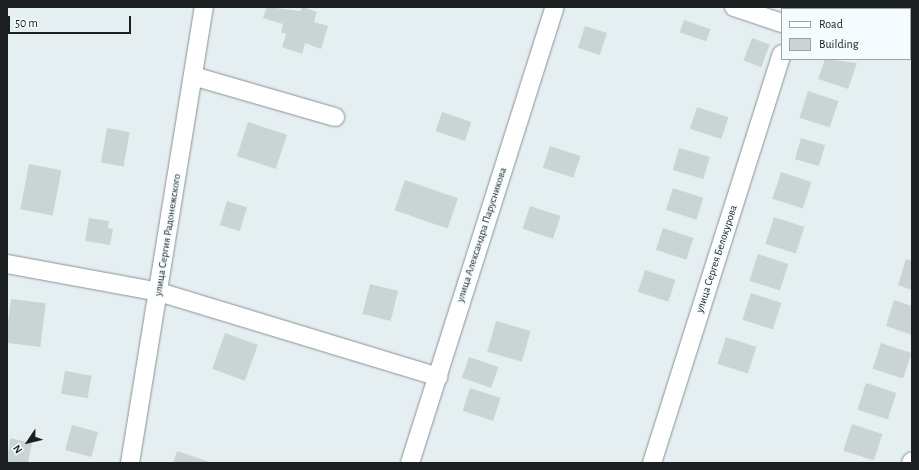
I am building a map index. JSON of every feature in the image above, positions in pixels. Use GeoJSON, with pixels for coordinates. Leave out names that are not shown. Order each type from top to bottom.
{"type":"FeatureCollection","features":[{"type":"Feature","properties":{"kind":"street","name":"улица Сергия Радонежского"},"geometry":{"type":"LineString","coordinates":[[130,463],[159,292],[204,7]]}},
{"type":"Feature","properties":{"kind":"street","name":"улица Александра Парусникова"},"geometry":{"type":"LineString","coordinates":[[410,463],[555,7]]}},
{"type":"Feature","properties":{"kind":"street"},"geometry":{"type":"LineString","coordinates":[[734,7],[781,23]]}},
{"type":"Feature","properties":{"kind":"street","name":"улица Сергея Белокурова"},"geometry":{"type":"LineString","coordinates":[[652,463],[781,57]]}},
{"type":"Feature","properties":{"kind":"street"},"geometry":{"type":"LineString","coordinates":[[193,76],[335,117]]}},
{"type":"Feature","properties":{"kind":"street"},"geometry":{"type":"LineString","coordinates":[[7,264],[159,292],[438,377]]}},
{"type":"Feature","properties":{"kind":"building"},"geometry":{"type":"Polygon","coordinates":[[[267,7],[300,11],[303,7],[317,12],[314,22],[328,26],[321,49],[305,43],[302,54],[282,47],[286,34],[281,32],[283,24],[263,18],[267,7]]]}},
{"type":"Feature","properties":{"kind":"building"},"geometry":{"type":"Polygon","coordinates":[[[684,20],[710,29],[706,41],[680,32],[684,20]]]}},
{"type":"Feature","properties":{"kind":"building"},"geometry":{"type":"Polygon","coordinates":[[[585,26],[607,33],[600,55],[578,48],[585,26]]]}},
{"type":"Feature","properties":{"kind":"building"},"geometry":{"type":"Polygon","coordinates":[[[752,38],[770,45],[761,67],[743,60],[752,38]]]}},
{"type":"Feature","properties":{"kind":"building"},"geometry":{"type":"Polygon","coordinates":[[[825,60],[857,63],[848,89],[818,79],[825,60]]]}},
{"type":"Feature","properties":{"kind":"building"},"geometry":{"type":"Polygon","coordinates":[[[808,91],[838,101],[830,128],[799,118],[808,91]]]}},
{"type":"Feature","properties":{"kind":"building"},"geometry":{"type":"Polygon","coordinates":[[[697,107],[728,117],[721,139],[690,129],[697,107]]]}},
{"type":"Feature","properties":{"kind":"building"},"geometry":{"type":"Polygon","coordinates":[[[442,112],[471,122],[465,141],[435,131],[442,112]]]}},
{"type":"Feature","properties":{"kind":"building"},"geometry":{"type":"Polygon","coordinates":[[[248,122],[287,135],[276,169],[237,156],[248,122]]]}},
{"type":"Feature","properties":{"kind":"building"},"geometry":{"type":"Polygon","coordinates":[[[107,128],[130,132],[124,166],[101,162],[107,128]]]}},
{"type":"Feature","properties":{"kind":"building"},"geometry":{"type":"Polygon","coordinates":[[[801,138],[825,145],[819,166],[795,159],[801,138]]]}},
{"type":"Feature","properties":{"kind":"building"},"geometry":{"type":"Polygon","coordinates":[[[550,146],[580,156],[573,178],[543,168],[550,146]]]}},
{"type":"Feature","properties":{"kind":"building"},"geometry":{"type":"Polygon","coordinates":[[[679,148],[710,157],[703,179],[673,170],[679,148]]]}},
{"type":"Feature","properties":{"kind":"building"},"geometry":{"type":"Polygon","coordinates":[[[29,164],[61,170],[53,215],[20,209],[29,164]]]}},
{"type":"Feature","properties":{"kind":"building"},"geometry":{"type":"Polygon","coordinates":[[[781,172],[811,182],[803,209],[772,199],[781,172]]]}},
{"type":"Feature","properties":{"kind":"building"},"geometry":{"type":"Polygon","coordinates":[[[405,180],[458,198],[448,228],[395,210],[405,180]]]}},
{"type":"Feature","properties":{"kind":"building"},"geometry":{"type":"Polygon","coordinates":[[[673,188],[703,198],[696,220],[666,210],[673,188]]]}},
{"type":"Feature","properties":{"kind":"building"},"geometry":{"type":"Polygon","coordinates":[[[227,201],[247,207],[240,231],[220,225],[227,201]]]}},
{"type":"Feature","properties":{"kind":"building"},"geometry":{"type":"Polygon","coordinates":[[[530,206],[560,216],[553,239],[523,229],[530,206]]]}},
{"type":"Feature","properties":{"kind":"building"},"geometry":{"type":"Polygon","coordinates":[[[774,217],[804,227],[796,254],[765,244],[774,217]]]}},
{"type":"Feature","properties":{"kind":"building"},"geometry":{"type":"Polygon","coordinates":[[[89,218],[109,221],[108,228],[113,229],[110,245],[85,241],[89,218]]]}},
{"type":"Feature","properties":{"kind":"building"},"geometry":{"type":"Polygon","coordinates":[[[663,228],[693,238],[686,260],[656,250],[663,228]]]}},
{"type":"Feature","properties":{"kind":"building"},"geometry":{"type":"Polygon","coordinates":[[[758,254],[788,264],[780,291],[749,281],[758,254]]]}},
{"type":"Feature","properties":{"kind":"building"},"geometry":{"type":"Polygon","coordinates":[[[906,259],[912,261],[912,290],[898,285],[906,259]]]}},
{"type":"Feature","properties":{"kind":"building"},"geometry":{"type":"Polygon","coordinates":[[[645,270],[675,280],[668,302],[638,292],[645,270]]]}},
{"type":"Feature","properties":{"kind":"building"},"geometry":{"type":"Polygon","coordinates":[[[370,284],[398,291],[391,321],[363,314],[370,284]]]}},
{"type":"Feature","properties":{"kind":"building"},"geometry":{"type":"Polygon","coordinates":[[[751,293],[781,303],[773,330],[742,320],[751,293]]]}},
{"type":"Feature","properties":{"kind":"building"},"geometry":{"type":"Polygon","coordinates":[[[11,299],[46,303],[40,347],[7,343],[11,299]]]}},
{"type":"Feature","properties":{"kind":"building"},"geometry":{"type":"Polygon","coordinates":[[[894,300],[912,306],[912,335],[886,326],[894,300]]]}},
{"type":"Feature","properties":{"kind":"building"},"geometry":{"type":"Polygon","coordinates":[[[496,321],[531,331],[522,362],[487,352],[496,321]]]}},
{"type":"Feature","properties":{"kind":"building"},"geometry":{"type":"Polygon","coordinates":[[[225,333],[258,345],[245,381],[212,369],[225,333]]]}},
{"type":"Feature","properties":{"kind":"building"},"geometry":{"type":"Polygon","coordinates":[[[726,337],[756,347],[748,374],[717,364],[726,337]]]}},
{"type":"Feature","properties":{"kind":"building"},"geometry":{"type":"Polygon","coordinates":[[[881,343],[911,353],[903,379],[873,369],[881,343]]]}},
{"type":"Feature","properties":{"kind":"building"},"geometry":{"type":"Polygon","coordinates":[[[469,357],[498,367],[491,388],[462,378],[469,357]]]}},
{"type":"Feature","properties":{"kind":"building"},"geometry":{"type":"Polygon","coordinates":[[[65,371],[92,376],[88,398],[61,394],[65,371]]]}},
{"type":"Feature","properties":{"kind":"building"},"geometry":{"type":"Polygon","coordinates":[[[866,383],[896,393],[888,420],[857,410],[866,383]]]}},
{"type":"Feature","properties":{"kind":"building"},"geometry":{"type":"Polygon","coordinates":[[[470,388],[500,398],[493,421],[463,411],[470,388]]]}},
{"type":"Feature","properties":{"kind":"building"},"geometry":{"type":"Polygon","coordinates":[[[852,424],[882,434],[874,461],[843,451],[852,424]]]}},
{"type":"Feature","properties":{"kind":"building"},"geometry":{"type":"Polygon","coordinates":[[[72,425],[98,432],[91,457],[65,450],[72,425]]]}},
{"type":"Feature","properties":{"kind":"building"},"geometry":{"type":"Polygon","coordinates":[[[10,438],[32,443],[28,463],[7,463],[10,438]]]}},
{"type":"Feature","properties":{"kind":"building"},"geometry":{"type":"Polygon","coordinates":[[[177,451],[207,461],[207,463],[173,463],[177,451]]]}}]}
